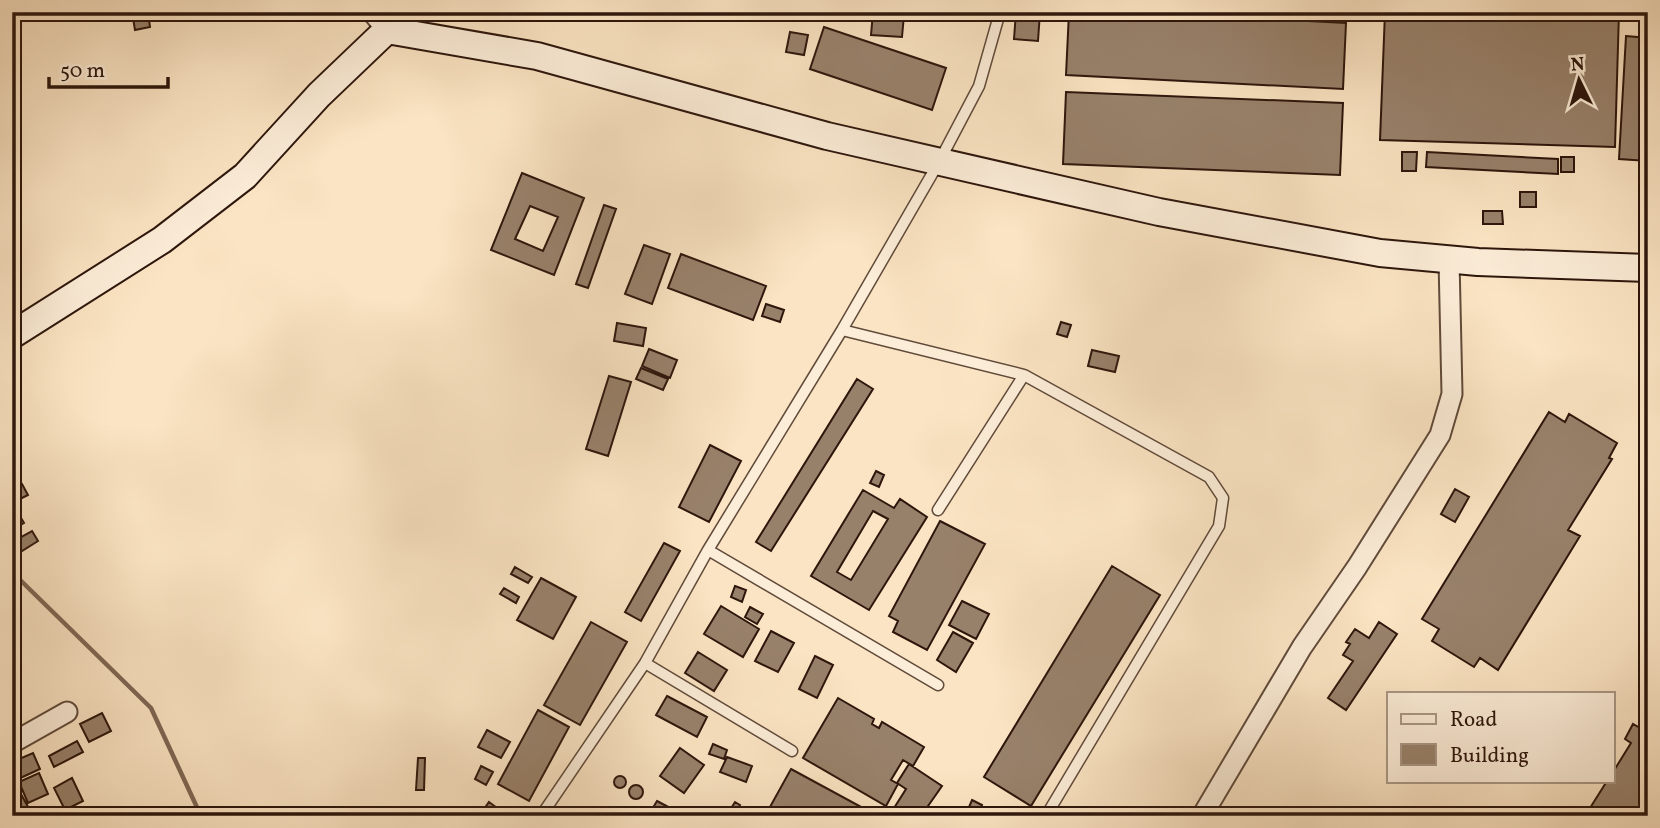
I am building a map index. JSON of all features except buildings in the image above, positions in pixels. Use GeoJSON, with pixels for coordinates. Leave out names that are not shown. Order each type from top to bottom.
{"type":"FeatureCollection","features":[{"type":"Feature","properties":{"kind":"street"},"geometry":{"type":"LineString","coordinates":[[12,335],[162,240],[245,176],[319,95],[379,21],[537,56],[827,136],[1158,212],[1380,253],[1449,260],[1648,268]]}},
{"type":"Feature","properties":{"kind":"street"},"geometry":{"type":"LineString","coordinates":[[1202,816],[1302,646],[1357,568],[1440,435],[1452,394],[1449,260]]}},
{"type":"Feature","properties":{"kind":"street"},"geometry":{"type":"LineString","coordinates":[[12,743],[67,712]]}},
{"type":"Feature","properties":{"kind":"lane"},"geometry":{"type":"LineString","coordinates":[[541,816],[645,663],[708,550],[842,330],[939,162],[979,86],[1000,12]]}},
{"type":"Feature","properties":{"kind":"lane"},"geometry":{"type":"LineString","coordinates":[[842,330],[1024,375],[1209,477],[1223,498],[1219,526],[1046,816]]}},
{"type":"Feature","properties":{"kind":"lane"},"geometry":{"type":"LineString","coordinates":[[938,510],[1024,375]]}},
{"type":"Feature","properties":{"kind":"lane"},"geometry":{"type":"LineString","coordinates":[[708,550],[938,685]]}},
{"type":"Feature","properties":{"kind":"lane"},"geometry":{"type":"LineString","coordinates":[[645,663],[792,751]]}},
{"type":"Feature","properties":{"kind":"waterway"},"geometry":{"type":"LineString","coordinates":[[12,572],[151,708],[201,816]]}}]}
